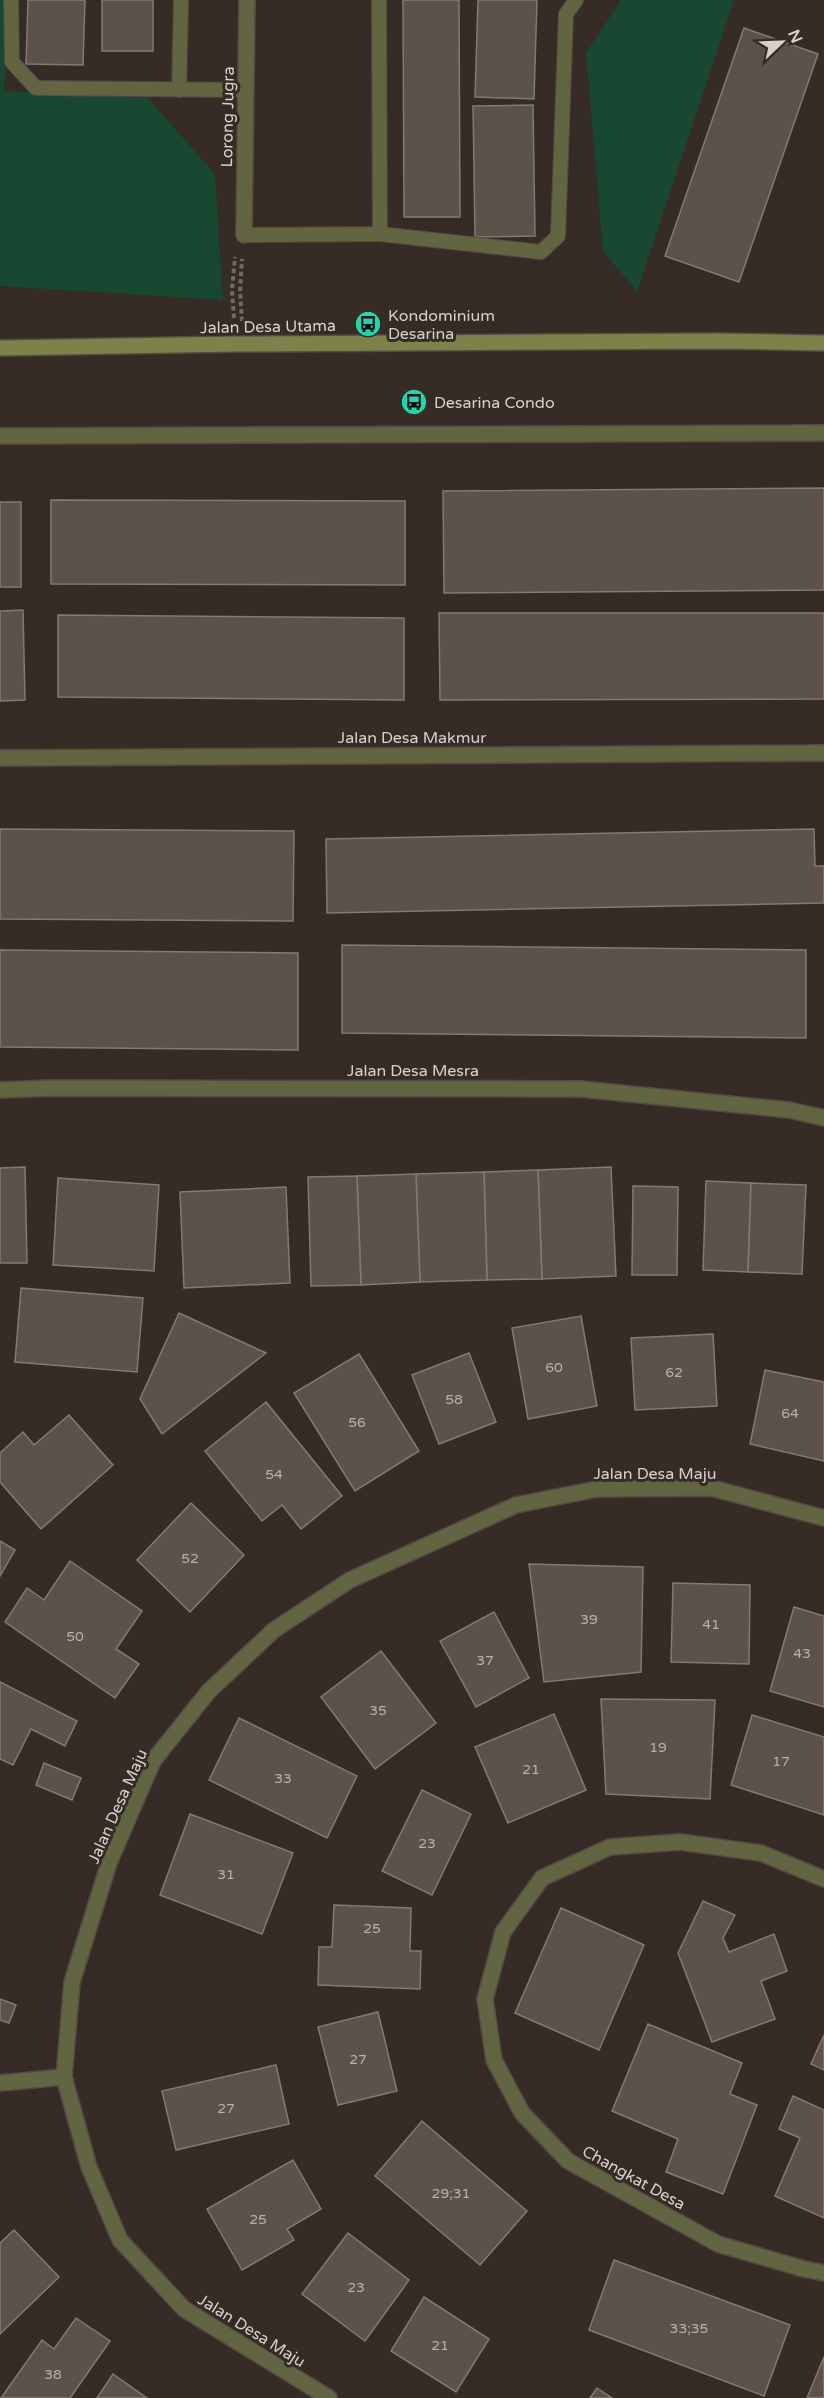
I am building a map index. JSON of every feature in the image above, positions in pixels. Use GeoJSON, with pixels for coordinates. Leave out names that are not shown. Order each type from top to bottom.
{"type":"FeatureCollection","features":[{"type":"Feature","properties":{"kind":"street","name":"Lorong Jugra"},"geometry":{"type":"LineString","coordinates":[[244,235],[247,0]]}},
{"type":"Feature","properties":{"kind":"street","name":"Jalan Desa Utama"},"geometry":{"type":"LineString","coordinates":[[0,348],[718,341],[824,343]]}},
{"type":"Feature","properties":{"kind":"street"},"geometry":{"type":"LineString","coordinates":[[0,436],[824,433]]}},
{"type":"Feature","properties":{"kind":"street","name":"Jalan Desa Makmur"},"geometry":{"type":"LineString","coordinates":[[0,758],[824,753]]}},
{"type":"Feature","properties":{"kind":"street","name":"Jalan Desa Mesra"},"geometry":{"type":"LineString","coordinates":[[0,1090],[51,1088],[581,1089],[789,1110],[824,1118]]}},
{"type":"Feature","properties":{"kind":"street","name":"Jalan Desa Maju"},"geometry":{"type":"LineString","coordinates":[[328,2398],[184,2309],[120,2240],[89,2167],[64,2077],[72,1982],[109,1863],[153,1761],[209,1691],[274,1630],[350,1581],[516,1505],[597,1490],[712,1488],[824,1518]]}},
{"type":"Feature","properties":{"kind":"street","name":"Changkat Desa"},"geometry":{"type":"LineString","coordinates":[[824,1879],[761,1853],[680,1842],[610,1847],[542,1878],[502,1932],[485,1998],[494,2060],[522,2113],[568,2161],[718,2244],[804,2270],[824,2273]]}},
{"type":"Feature","properties":{"kind":"street"},"geometry":{"type":"LineString","coordinates":[[0,2083],[64,2077]]}},
{"type":"Feature","properties":{"kind":"lane"},"geometry":{"type":"LineString","coordinates":[[11,0],[12,62],[36,88],[43,90],[245,90]]}},
{"type":"Feature","properties":{"kind":"lane"},"geometry":{"type":"LineString","coordinates":[[179,90],[181,0]]}},
{"type":"Feature","properties":{"kind":"lane"},"geometry":{"type":"LineString","coordinates":[[379,0],[380,234]]}},
{"type":"Feature","properties":{"kind":"lane"},"geometry":{"type":"LineString","coordinates":[[244,235],[380,234],[541,252],[558,236],[566,14],[576,0]]}},
{"type":"Feature","properties":{"kind":"path"},"geometry":{"type":"LineString","coordinates":[[240,304],[244,235]]}},
{"type":"Feature","properties":{"kind":"path"},"geometry":{"type":"LineString","coordinates":[[236,344],[232,290],[236,248],[244,235]]}},
{"type":"Feature","properties":{"kind":"green space"},"geometry":{"type":"Polygon","coordinates":[[[0,0],[9,0],[4,91],[147,97],[215,174],[223,300],[0,286],[0,0]]]}},
{"type":"Feature","properties":{"kind":"green space"},"geometry":{"type":"Polygon","coordinates":[[[621,0],[734,0],[637,292],[603,251],[586,53],[621,0]]]}},
{"type":"Feature","properties":{"kind":"building"},"geometry":{"type":"Polygon","coordinates":[[[28,0],[85,0],[83,65],[26,64],[28,0]]]}},
{"type":"Feature","properties":{"kind":"building"},"geometry":{"type":"Polygon","coordinates":[[[102,0],[153,0],[153,51],[102,51],[102,0]]]}},
{"type":"Feature","properties":{"kind":"building"},"geometry":{"type":"Polygon","coordinates":[[[403,0],[459,0],[460,217],[404,217],[403,0]]]}},
{"type":"Feature","properties":{"kind":"building"},"geometry":{"type":"Polygon","coordinates":[[[478,0],[537,0],[534,99],[475,97],[478,0]]]}},
{"type":"Feature","properties":{"kind":"building"},"geometry":{"type":"Polygon","coordinates":[[[744,28],[818,54],[739,282],[665,256],[744,28]]]}},
{"type":"Feature","properties":{"kind":"building"},"geometry":{"type":"Polygon","coordinates":[[[533,105],[535,236],[475,237],[473,106],[533,105]]]}},
{"type":"Feature","properties":{"kind":"building"},"geometry":{"type":"Polygon","coordinates":[[[824,488],[824,590],[444,593],[443,491],[824,488]]]}},
{"type":"Feature","properties":{"kind":"building"},"geometry":{"type":"Polygon","coordinates":[[[51,500],[405,501],[405,585],[51,584],[51,500]]]}},
{"type":"Feature","properties":{"kind":"building"},"geometry":{"type":"Polygon","coordinates":[[[0,502],[21,502],[21,587],[0,587],[0,502]]]}},
{"type":"Feature","properties":{"kind":"building"},"geometry":{"type":"Polygon","coordinates":[[[23,610],[25,700],[0,701],[0,611],[23,610]]]}},
{"type":"Feature","properties":{"kind":"building"},"geometry":{"type":"Polygon","coordinates":[[[439,613],[824,613],[824,699],[440,700],[439,613]]]}},
{"type":"Feature","properties":{"kind":"building"},"geometry":{"type":"Polygon","coordinates":[[[58,615],[404,618],[404,700],[58,697],[58,615]]]}},
{"type":"Feature","properties":{"kind":"building"},"geometry":{"type":"Polygon","coordinates":[[[0,829],[294,831],[293,921],[0,919],[0,829]]]}},
{"type":"Feature","properties":{"kind":"building"},"geometry":{"type":"Polygon","coordinates":[[[814,829],[815,866],[824,866],[824,903],[327,913],[326,839],[814,829]]]}},
{"type":"Feature","properties":{"kind":"building"},"geometry":{"type":"Polygon","coordinates":[[[342,945],[806,950],[806,1038],[342,1033],[342,945]]]}},
{"type":"Feature","properties":{"kind":"building"},"geometry":{"type":"Polygon","coordinates":[[[0,950],[298,953],[298,1050],[0,1047],[0,950]]]}},
{"type":"Feature","properties":{"kind":"building"},"geometry":{"type":"Polygon","coordinates":[[[25,1167],[27,1263],[0,1263],[0,1168],[25,1167]]]}},
{"type":"Feature","properties":{"kind":"building"},"geometry":{"type":"Polygon","coordinates":[[[611,1167],[616,1276],[542,1279],[538,1170],[611,1167]]]}},
{"type":"Feature","properties":{"kind":"building"},"geometry":{"type":"Polygon","coordinates":[[[538,1170],[542,1279],[487,1280],[484,1172],[538,1170]]]}},
{"type":"Feature","properties":{"kind":"building"},"geometry":{"type":"Polygon","coordinates":[[[484,1172],[487,1280],[420,1282],[416,1174],[484,1172]]]}},
{"type":"Feature","properties":{"kind":"building"},"geometry":{"type":"Polygon","coordinates":[[[416,1174],[420,1282],[361,1285],[357,1176],[416,1174]]]}},
{"type":"Feature","properties":{"kind":"building"},"geometry":{"type":"Polygon","coordinates":[[[357,1176],[361,1285],[311,1286],[308,1177],[357,1176]]]}},
{"type":"Feature","properties":{"kind":"building"},"geometry":{"type":"Polygon","coordinates":[[[58,1178],[159,1185],[154,1271],[53,1265],[58,1178]]]}},
{"type":"Feature","properties":{"kind":"building"},"geometry":{"type":"Polygon","coordinates":[[[706,1181],[751,1183],[748,1272],[703,1270],[706,1181]]]}},
{"type":"Feature","properties":{"kind":"building"},"geometry":{"type":"Polygon","coordinates":[[[751,1183],[806,1185],[802,1274],[748,1272],[751,1183]]]}},
{"type":"Feature","properties":{"kind":"building"},"geometry":{"type":"Polygon","coordinates":[[[633,1186],[678,1187],[677,1275],[632,1275],[633,1186]]]}},
{"type":"Feature","properties":{"kind":"building"},"geometry":{"type":"Polygon","coordinates":[[[286,1187],[290,1283],[184,1288],[180,1192],[286,1187]]]}},
{"type":"Feature","properties":{"kind":"building"},"geometry":{"type":"Polygon","coordinates":[[[21,1288],[143,1298],[137,1372],[15,1362],[21,1288]]]}},
{"type":"Feature","properties":{"kind":"building"},"geometry":{"type":"Polygon","coordinates":[[[179,1313],[266,1353],[162,1434],[140,1399],[179,1313]]]}},
{"type":"Feature","properties":{"kind":"building"},"geometry":{"type":"Polygon","coordinates":[[[581,1316],[597,1406],[528,1419],[512,1328],[581,1316]]]}},
{"type":"Feature","properties":{"kind":"building"},"geometry":{"type":"Polygon","coordinates":[[[713,1334],[717,1406],[635,1410],[631,1338],[713,1334]]]}},
{"type":"Feature","properties":{"kind":"building"},"geometry":{"type":"Polygon","coordinates":[[[469,1353],[496,1422],[439,1444],[412,1375],[469,1353]]]}},
{"type":"Feature","properties":{"kind":"building"},"geometry":{"type":"Polygon","coordinates":[[[359,1354],[419,1451],[355,1491],[294,1393],[359,1354]]]}},
{"type":"Feature","properties":{"kind":"building"},"geometry":{"type":"Polygon","coordinates":[[[765,1370],[824,1382],[824,1461],[750,1444],[765,1370]]]}},
{"type":"Feature","properties":{"kind":"building"},"geometry":{"type":"Polygon","coordinates":[[[266,1402],[342,1496],[301,1529],[282,1505],[262,1521],[205,1451],[266,1402]]]}},
{"type":"Feature","properties":{"kind":"building"},"geometry":{"type":"Polygon","coordinates":[[[69,1415],[113,1465],[41,1529],[0,1482],[0,1453],[23,1432],[34,1445],[69,1415]]]}},
{"type":"Feature","properties":{"kind":"building"},"geometry":{"type":"Polygon","coordinates":[[[191,1503],[244,1555],[190,1612],[137,1560],[191,1503]]]}},
{"type":"Feature","properties":{"kind":"building"},"geometry":{"type":"Polygon","coordinates":[[[0,1541],[15,1550],[0,1576],[0,1541]]]}},
{"type":"Feature","properties":{"kind":"building"},"geometry":{"type":"Polygon","coordinates":[[[70,1561],[142,1611],[116,1649],[139,1664],[115,1698],[5,1622],[27,1588],[44,1600],[70,1561]]]}},
{"type":"Feature","properties":{"kind":"building"},"geometry":{"type":"Polygon","coordinates":[[[529,1564],[643,1567],[641,1672],[544,1682],[529,1564]]]}},
{"type":"Feature","properties":{"kind":"building"},"geometry":{"type":"Polygon","coordinates":[[[673,1583],[750,1585],[749,1664],[671,1662],[673,1583]]]}},
{"type":"Feature","properties":{"kind":"building"},"geometry":{"type":"Polygon","coordinates":[[[794,1607],[824,1616],[824,1707],[770,1691],[794,1607]]]}},
{"type":"Feature","properties":{"kind":"building"},"geometry":{"type":"Polygon","coordinates":[[[494,1612],[529,1678],[476,1707],[440,1641],[494,1612]]]}},
{"type":"Feature","properties":{"kind":"building"},"geometry":{"type":"Polygon","coordinates":[[[381,1651],[436,1723],[375,1769],[321,1697],[381,1651]]]}},
{"type":"Feature","properties":{"kind":"building"},"geometry":{"type":"Polygon","coordinates":[[[0,1682],[77,1721],[65,1746],[31,1729],[13,1765],[0,1759],[0,1682]]]}},
{"type":"Feature","properties":{"kind":"building"},"geometry":{"type":"Polygon","coordinates":[[[601,1699],[715,1700],[710,1799],[606,1794],[601,1699]]]}},
{"type":"Feature","properties":{"kind":"building"},"geometry":{"type":"Polygon","coordinates":[[[554,1714],[586,1790],[508,1823],[475,1747],[554,1714]]]}},
{"type":"Feature","properties":{"kind":"building"},"geometry":{"type":"Polygon","coordinates":[[[752,1715],[824,1737],[824,1815],[731,1785],[752,1715]]]}},
{"type":"Feature","properties":{"kind":"building"},"geometry":{"type":"Polygon","coordinates":[[[239,1718],[357,1776],[327,1838],[209,1780],[239,1718]]]}},
{"type":"Feature","properties":{"kind":"building"},"geometry":{"type":"Polygon","coordinates":[[[44,1763],[81,1778],[72,1800],[36,1785],[44,1763]]]}},
{"type":"Feature","properties":{"kind":"building"},"geometry":{"type":"Polygon","coordinates":[[[422,1790],[471,1814],[432,1895],[382,1871],[422,1790]]]}},
{"type":"Feature","properties":{"kind":"building"},"geometry":{"type":"Polygon","coordinates":[[[190,1814],[293,1853],[262,1934],[160,1895],[190,1814]]]}},
{"type":"Feature","properties":{"kind":"building"},"geometry":{"type":"Polygon","coordinates":[[[703,1901],[735,1915],[723,1938],[729,1952],[774,1934],[787,1971],[761,1981],[775,2019],[712,2042],[678,1953],[703,1901]]]}},
{"type":"Feature","properties":{"kind":"building"},"geometry":{"type":"Polygon","coordinates":[[[334,1905],[411,1908],[410,1951],[421,1951],[420,1989],[318,1985],[319,1947],[332,1947],[334,1905]]]}},
{"type":"Feature","properties":{"kind":"building"},"geometry":{"type":"Polygon","coordinates":[[[561,1908],[644,1945],[599,2050],[515,2013],[561,1908]]]}},
{"type":"Feature","properties":{"kind":"building"},"geometry":{"type":"Polygon","coordinates":[[[0,1999],[16,2005],[9,2023],[0,2020],[0,1999]]]}},
{"type":"Feature","properties":{"kind":"building"},"geometry":{"type":"Polygon","coordinates":[[[378,2012],[397,2091],[338,2105],[318,2027],[378,2012]]]}},
{"type":"Feature","properties":{"kind":"building"},"geometry":{"type":"Polygon","coordinates":[[[648,2024],[742,2063],[730,2094],[757,2105],[723,2194],[666,2172],[678,2139],[612,2111],[648,2024]]]}},
{"type":"Feature","properties":{"kind":"building"},"geometry":{"type":"Polygon","coordinates":[[[824,2035],[824,2070],[811,2064],[824,2035]]]}},
{"type":"Feature","properties":{"kind":"building"},"geometry":{"type":"Polygon","coordinates":[[[276,2065],[289,2124],[176,2150],[162,2091],[276,2065]]]}},
{"type":"Feature","properties":{"kind":"building"},"geometry":{"type":"Polygon","coordinates":[[[793,2096],[824,2110],[824,2218],[775,2196],[800,2138],[779,2129],[793,2096]]]}},
{"type":"Feature","properties":{"kind":"building"},"geometry":{"type":"Polygon","coordinates":[[[422,2121],[527,2211],[480,2265],[375,2176],[422,2121]]]}},
{"type":"Feature","properties":{"kind":"building"},"geometry":{"type":"Polygon","coordinates":[[[293,2160],[321,2209],[287,2229],[294,2240],[242,2270],[207,2209],[293,2160]]]}},
{"type":"Feature","properties":{"kind":"building"},"geometry":{"type":"Polygon","coordinates":[[[14,2230],[59,2277],[0,2334],[0,2243],[14,2230]]]}},
{"type":"Feature","properties":{"kind":"building"},"geometry":{"type":"Polygon","coordinates":[[[348,2233],[409,2280],[365,2341],[302,2294],[348,2233]]]}},
{"type":"Feature","properties":{"kind":"building"},"geometry":{"type":"Polygon","coordinates":[[[614,2260],[790,2325],[764,2396],[589,2330],[614,2260]]]}},
{"type":"Feature","properties":{"kind":"building"},"geometry":{"type":"Polygon","coordinates":[[[424,2297],[489,2339],[456,2392],[391,2351],[424,2297]]]}},
{"type":"Feature","properties":{"kind":"building"},"geometry":{"type":"Polygon","coordinates":[[[76,2318],[110,2341],[70,2398],[1,2398],[42,2340],[54,2349],[76,2318]]]}},
{"type":"Feature","properties":{"kind":"building"},"geometry":{"type":"Polygon","coordinates":[[[824,2357],[824,2398],[807,2398],[824,2357]]]}},
{"type":"Feature","properties":{"kind":"building"},"geometry":{"type":"Polygon","coordinates":[[[113,2374],[147,2398],[97,2398],[113,2374]]]}},
{"type":"Feature","properties":{"kind":"building"},"geometry":{"type":"Polygon","coordinates":[[[597,2388],[612,2398],[590,2398],[597,2388]]]}},
{"type":"Feature","properties":{"kind":"place","name":"Kondominium Desarina"},"geometry":{"type":"Point","coordinates":[368,324]}},
{"type":"Feature","properties":{"kind":"place","name":"Desarina Condo"},"geometry":{"type":"Point","coordinates":[414,402]}}]}
